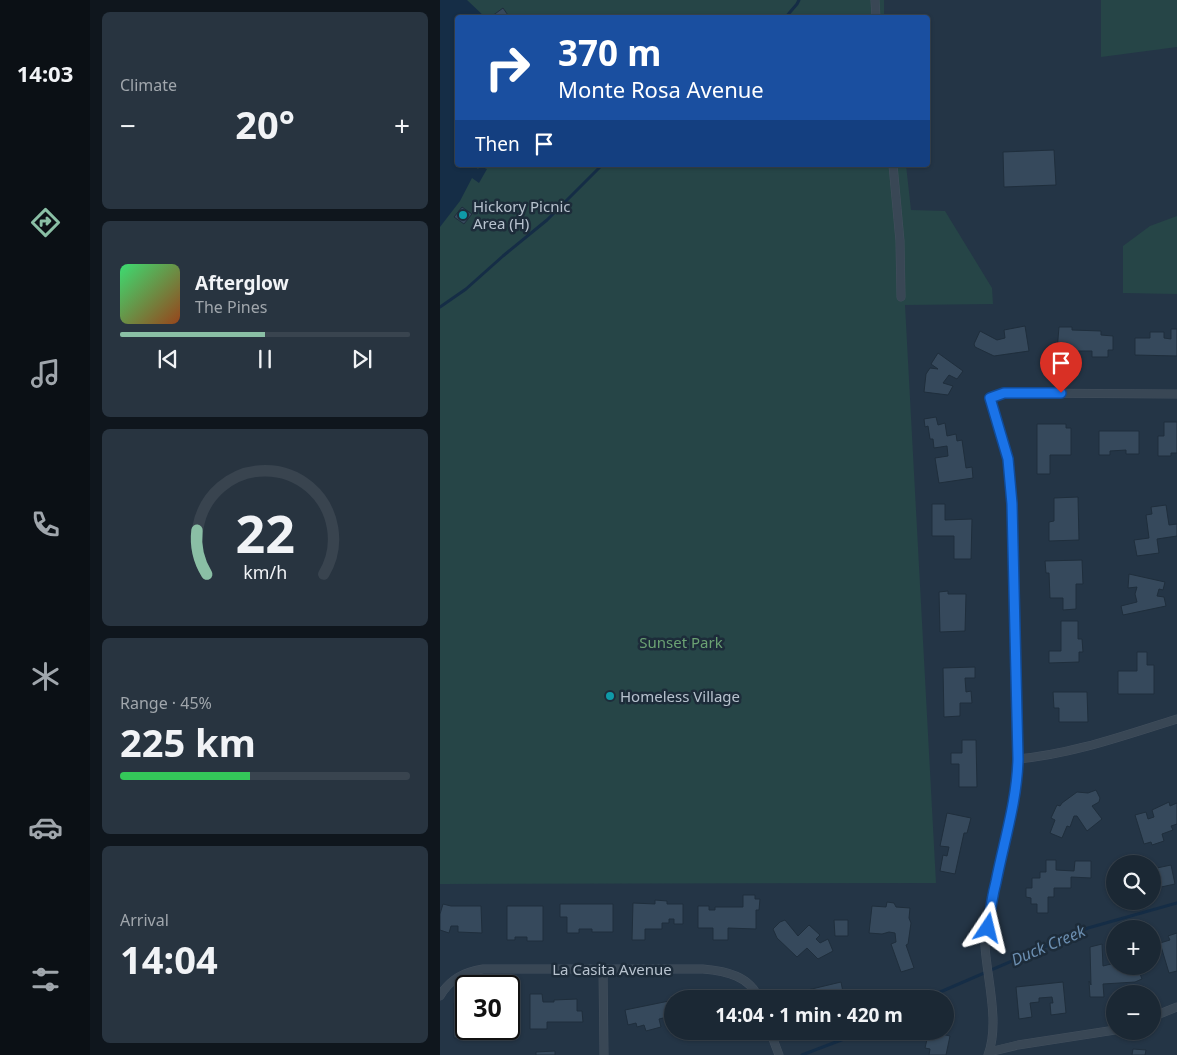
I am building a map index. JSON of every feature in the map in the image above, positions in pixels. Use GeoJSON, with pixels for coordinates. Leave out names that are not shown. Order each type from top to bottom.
{"type":"FeatureCollection","features":[{"type":"Feature","properties":{"kind":"street"},"geometry":{"type":"LineString","coordinates":[[875,0],[876,15]]}},
{"type":"Feature","properties":{"kind":"street"},"geometry":{"type":"LineString","coordinates":[[893,167],[900,242],[901,298]]}},
{"type":"Feature","properties":{"kind":"street"},"geometry":{"type":"LineString","coordinates":[[1106,1031],[1018,1045],[989,1054],[993,1023],[991,988],[985,944],[995,882],[1013,807],[1018,777],[1012,504],[1008,459],[990,398],[1004,393],[1177,394]]}},
{"type":"Feature","properties":{"kind":"street"},"geometry":{"type":"LineString","coordinates":[[1018,759],[1098,744],[1177,718]]}},
{"type":"Feature","properties":{"kind":"street"},"geometry":{"type":"LineString","coordinates":[[603,968],[604,1055]]}},
{"type":"Feature","properties":{"kind":"street","name":"La Casita Avenue"},"geometry":{"type":"LineString","coordinates":[[440,996],[455,978],[468,971],[483,969],[703,969],[721,971],[745,980],[754,990]]}},
{"type":"Feature","properties":{"kind":"street"},"geometry":{"type":"LineString","coordinates":[[1161,1013],[1177,1007]]}},
{"type":"Feature","properties":{"kind":"street"},"geometry":{"type":"LineString","coordinates":[[774,1040],[779,1055]]}},
{"type":"Feature","properties":{"kind":"green space","name":"Sunset Park"},"geometry":{"type":"Polygon","coordinates":[[[440,0],[884,0],[884,15],[455,15],[455,167],[906,167],[911,210],[945,211],[992,288],[993,304],[905,305],[936,883],[440,884],[440,0]]]}},
{"type":"Feature","properties":{"kind":"green space"},"geometry":{"type":"Polygon","coordinates":[[[1101,0],[1177,0],[1177,47],[1101,57],[1101,0]]]}},
{"type":"Feature","properties":{"kind":"green space"},"geometry":{"type":"Polygon","coordinates":[[[1177,216],[1177,294],[1123,293],[1123,246],[1150,226],[1177,216]]]}},
{"type":"Feature","properties":{"kind":"water"},"geometry":{"type":"Polygon","coordinates":[[[440,0],[467,0],[483,15],[455,15],[455,167],[478,167],[477,169],[482,167],[487,169],[479,183],[472,178],[460,201],[440,227],[440,0]]]}},
{"type":"Feature","properties":{"kind":"building"},"geometry":{"type":"Polygon","coordinates":[[[503,8],[508,15],[493,15],[503,8]]]}},
{"type":"Feature","properties":{"kind":"building"},"geometry":{"type":"Polygon","coordinates":[[[1054,150],[1056,185],[1004,187],[1003,152],[1054,150]]]}},
{"type":"Feature","properties":{"kind":"building","name":"Hickory Picnic Area (H)"},"geometry":{"type":"Polygon","coordinates":[[[462,207],[472,214],[464,224],[454,217],[462,207]]]}},
{"type":"Feature","properties":{"kind":"building"},"geometry":{"type":"Polygon","coordinates":[[[1025,326],[1029,351],[994,356],[975,347],[974,344],[980,331],[997,340],[1005,338],[1004,330],[1025,326]]]}},
{"type":"Feature","properties":{"kind":"building"},"geometry":{"type":"Polygon","coordinates":[[[1059,327],[1072,327],[1072,330],[1101,331],[1101,335],[1113,336],[1113,350],[1108,350],[1108,357],[1092,357],[1092,351],[1057,351],[1059,327]]]}},
{"type":"Feature","properties":{"kind":"building"},"geometry":{"type":"Polygon","coordinates":[[[1171,329],[1177,329],[1177,356],[1135,355],[1135,338],[1150,338],[1150,332],[1164,332],[1164,338],[1171,339],[1171,329]]]}},
{"type":"Feature","properties":{"kind":"building"},"geometry":{"type":"Polygon","coordinates":[[[938,353],[963,371],[957,379],[949,375],[943,383],[953,386],[948,395],[924,392],[926,374],[930,368],[938,369],[931,364],[938,353]]]}},
{"type":"Feature","properties":{"kind":"building"},"geometry":{"type":"Polygon","coordinates":[[[936,417],[938,425],[945,423],[947,436],[956,434],[957,441],[962,440],[966,468],[972,467],[973,478],[939,483],[935,458],[948,456],[947,446],[934,448],[933,439],[930,439],[928,426],[925,427],[924,419],[936,417]]]}},
{"type":"Feature","properties":{"kind":"building"},"geometry":{"type":"Polygon","coordinates":[[[1164,422],[1177,422],[1177,453],[1171,453],[1171,456],[1158,456],[1158,436],[1164,436],[1164,422]]]}},
{"type":"Feature","properties":{"kind":"building"},"geometry":{"type":"Polygon","coordinates":[[[1037,424],[1066,424],[1066,428],[1071,428],[1071,455],[1050,455],[1050,474],[1037,474],[1037,424]]]}},
{"type":"Feature","properties":{"kind":"building"},"geometry":{"type":"Polygon","coordinates":[[[1099,431],[1139,431],[1139,454],[1126,454],[1126,450],[1110,451],[1110,455],[1099,455],[1099,431]]]}},
{"type":"Feature","properties":{"kind":"building"},"geometry":{"type":"Polygon","coordinates":[[[1078,497],[1079,540],[1049,541],[1049,522],[1054,521],[1054,498],[1078,497]]]}},
{"type":"Feature","properties":{"kind":"building"},"geometry":{"type":"Polygon","coordinates":[[[932,504],[945,504],[945,520],[972,519],[971,559],[954,559],[954,536],[932,536],[932,504]]]}},
{"type":"Feature","properties":{"kind":"building"},"geometry":{"type":"Polygon","coordinates":[[[1166,505],[1169,525],[1177,524],[1177,536],[1157,539],[1159,553],[1137,556],[1134,540],[1149,538],[1146,515],[1152,514],[1151,507],[1166,505]]]}},
{"type":"Feature","properties":{"kind":"building"},"geometry":{"type":"Polygon","coordinates":[[[1082,560],[1083,584],[1076,584],[1076,609],[1063,610],[1063,598],[1050,598],[1049,573],[1046,573],[1045,561],[1082,560]]]}},
{"type":"Feature","properties":{"kind":"building"},"geometry":{"type":"Polygon","coordinates":[[[1129,574],[1165,582],[1163,590],[1159,589],[1157,596],[1164,597],[1166,606],[1123,615],[1121,606],[1137,602],[1135,594],[1137,587],[1128,588],[1129,574]]]}},
{"type":"Feature","properties":{"kind":"building"},"geometry":{"type":"Polygon","coordinates":[[[948,591],[948,594],[966,594],[965,631],[940,632],[939,592],[948,591]]]}},
{"type":"Feature","properties":{"kind":"building"},"geometry":{"type":"Polygon","coordinates":[[[1061,621],[1078,621],[1078,639],[1082,639],[1083,652],[1079,652],[1079,662],[1049,663],[1049,651],[1061,651],[1061,621]]]}},
{"type":"Feature","properties":{"kind":"building"},"geometry":{"type":"Polygon","coordinates":[[[1137,652],[1147,652],[1147,665],[1154,665],[1154,694],[1118,694],[1118,671],[1137,671],[1137,652]]]}},
{"type":"Feature","properties":{"kind":"building"},"geometry":{"type":"Polygon","coordinates":[[[975,667],[975,678],[965,678],[966,692],[971,691],[972,703],[960,703],[960,716],[944,717],[943,668],[975,667]]]}},
{"type":"Feature","properties":{"kind":"building"},"geometry":{"type":"Polygon","coordinates":[[[1053,692],[1087,692],[1088,722],[1059,722],[1059,708],[1054,708],[1053,692]]]}},
{"type":"Feature","properties":{"kind":"building"},"geometry":{"type":"Polygon","coordinates":[[[962,740],[976,740],[977,787],[959,787],[959,764],[951,764],[951,753],[962,753],[962,740]]]}},
{"type":"Feature","properties":{"kind":"building"},"geometry":{"type":"Polygon","coordinates":[[[1096,790],[1100,798],[1099,802],[1092,806],[1102,819],[1087,831],[1077,816],[1074,816],[1070,827],[1067,826],[1062,838],[1050,833],[1055,820],[1051,818],[1057,805],[1060,806],[1077,792],[1088,793],[1096,790]]]}},
{"type":"Feature","properties":{"kind":"building"},"geometry":{"type":"Polygon","coordinates":[[[1169,802],[1170,806],[1177,803],[1177,824],[1171,826],[1173,830],[1162,834],[1164,841],[1152,845],[1151,842],[1144,844],[1135,815],[1146,812],[1148,819],[1154,817],[1152,810],[1169,802]]]}},
{"type":"Feature","properties":{"kind":"building"},"geometry":{"type":"Polygon","coordinates":[[[947,813],[971,818],[967,833],[964,833],[955,874],[940,871],[943,855],[947,856],[949,847],[940,846],[947,813]]]}},
{"type":"Feature","properties":{"kind":"building"},"geometry":{"type":"Polygon","coordinates":[[[1046,860],[1056,860],[1056,870],[1074,871],[1075,861],[1091,861],[1091,878],[1071,877],[1071,888],[1054,888],[1054,897],[1048,897],[1048,913],[1037,913],[1037,904],[1031,904],[1031,898],[1026,897],[1026,888],[1032,888],[1032,878],[1040,878],[1040,872],[1046,872],[1046,860]]]}},
{"type":"Feature","properties":{"kind":"building"},"geometry":{"type":"Polygon","coordinates":[[[1171,865],[1175,884],[1161,887],[1161,867],[1171,865]]]}},
{"type":"Feature","properties":{"kind":"building"},"geometry":{"type":"Polygon","coordinates":[[[743,895],[755,895],[755,899],[760,899],[759,910],[756,910],[756,929],[728,928],[728,940],[713,940],[713,928],[698,928],[698,906],[709,906],[709,910],[715,910],[715,907],[743,907],[743,895]]]}},
{"type":"Feature","properties":{"kind":"building"},"geometry":{"type":"Polygon","coordinates":[[[655,900],[667,901],[667,904],[683,904],[683,924],[674,924],[674,919],[669,919],[669,923],[662,923],[662,929],[645,929],[645,940],[632,940],[633,903],[655,904],[655,900]]]}},
{"type":"Feature","properties":{"kind":"building"},"geometry":{"type":"Polygon","coordinates":[[[887,902],[894,903],[896,907],[910,908],[909,918],[911,923],[908,944],[906,945],[914,968],[901,972],[891,944],[896,942],[895,933],[869,933],[872,906],[886,907],[887,902]]]}},
{"type":"Feature","properties":{"kind":"building"},"geometry":{"type":"Polygon","coordinates":[[[443,904],[451,906],[481,906],[482,933],[458,932],[458,926],[451,926],[449,933],[440,930],[440,914],[443,904]]]}},
{"type":"Feature","properties":{"kind":"building"},"geometry":{"type":"Polygon","coordinates":[[[560,904],[613,904],[613,932],[592,932],[592,929],[579,929],[579,933],[567,933],[567,917],[560,917],[560,904]]]}},
{"type":"Feature","properties":{"kind":"building"},"geometry":{"type":"Polygon","coordinates":[[[507,906],[543,906],[543,941],[527,941],[527,937],[515,937],[515,940],[507,940],[507,906]]]}},
{"type":"Feature","properties":{"kind":"building"},"geometry":{"type":"Polygon","coordinates":[[[785,920],[798,936],[809,925],[820,935],[816,939],[820,943],[828,939],[833,951],[818,959],[807,948],[797,957],[777,938],[773,929],[785,920]]]}},
{"type":"Feature","properties":{"kind":"building"},"geometry":{"type":"Polygon","coordinates":[[[834,920],[848,920],[848,936],[835,936],[834,920]]]}},
{"type":"Feature","properties":{"kind":"building"},"geometry":{"type":"Polygon","coordinates":[[[1177,933],[1177,971],[1169,973],[1161,946],[1161,943],[1170,940],[1168,936],[1177,933]]]}},
{"type":"Feature","properties":{"kind":"building"},"geometry":{"type":"Polygon","coordinates":[[[1102,944],[1103,966],[1106,965],[1106,975],[1140,975],[1142,979],[1135,982],[1103,984],[1104,997],[1090,997],[1090,947],[1102,944]]]}},
{"type":"Feature","properties":{"kind":"building"},"geometry":{"type":"Polygon","coordinates":[[[841,982],[843,990],[808,990],[841,982]]]}},
{"type":"Feature","properties":{"kind":"building"},"geometry":{"type":"Polygon","coordinates":[[[1063,982],[1066,1013],[1051,1015],[1050,1003],[1053,1003],[1052,997],[1039,998],[1039,1002],[1030,1003],[1032,1017],[1019,1019],[1016,987],[1063,982]]]}},
{"type":"Feature","properties":{"kind":"building"},"geometry":{"type":"Polygon","coordinates":[[[530,994],[542,994],[543,1002],[577,999],[577,1011],[582,1011],[583,1022],[547,1022],[547,1029],[530,1029],[530,994]]]}},
{"type":"Feature","properties":{"kind":"building"},"geometry":{"type":"Polygon","coordinates":[[[664,1002],[664,1018],[659,1019],[661,1027],[646,1031],[644,1025],[637,1027],[636,1023],[628,1025],[625,1010],[664,1002]]]}},
{"type":"Feature","properties":{"kind":"building"},"geometry":{"type":"Polygon","coordinates":[[[454,1003],[455,1003],[455,1038],[454,1003]]]}},
{"type":"Feature","properties":{"kind":"building"},"geometry":{"type":"Polygon","coordinates":[[[927,1040],[949,1040],[946,1055],[929,1055],[930,1049],[925,1048],[927,1040]]]}},
{"type":"Feature","properties":{"kind":"building"},"geometry":{"type":"Polygon","coordinates":[[[1133,1049],[1146,1050],[1145,1055],[1132,1055],[1133,1049]]]}},
{"type":"Feature","properties":{"kind":"building"},"geometry":{"type":"Polygon","coordinates":[[[555,1051],[555,1055],[536,1055],[536,1052],[555,1051]]]}},
{"type":"Feature","properties":{"kind":"waterway"},"geometry":{"type":"LineString","coordinates":[[788,15],[799,0]]}},
{"type":"Feature","properties":{"kind":"waterway"},"geometry":{"type":"LineString","coordinates":[[440,307],[466,289],[547,220],[600,167]]}},
{"type":"Feature","properties":{"kind":"waterway","name":"Duck Creek"},"geometry":{"type":"LineString","coordinates":[[945,990],[1088,928],[1177,903]]}},
{"type":"Feature","properties":{"kind":"waterway","name":"Duck Creek"},"geometry":{"type":"LineString","coordinates":[[802,1055],[841,1040]]}},
{"type":"Feature","properties":{"kind":"place","name":"Hickory Picnic Area (H)"},"geometry":{"type":"Point","coordinates":[463,215]}},
{"type":"Feature","properties":{"kind":"place","name":"Homeless Village"},"geometry":{"type":"Point","coordinates":[610,696]}},
{"type":"Feature","properties":{"kind":"route"},"geometry":{"type":"LineString","coordinates":[[988,928],[995,882],[1013,807],[1018,777],[1012,504],[1008,459],[990,398],[1004,393],[1061,393]]}}]}
